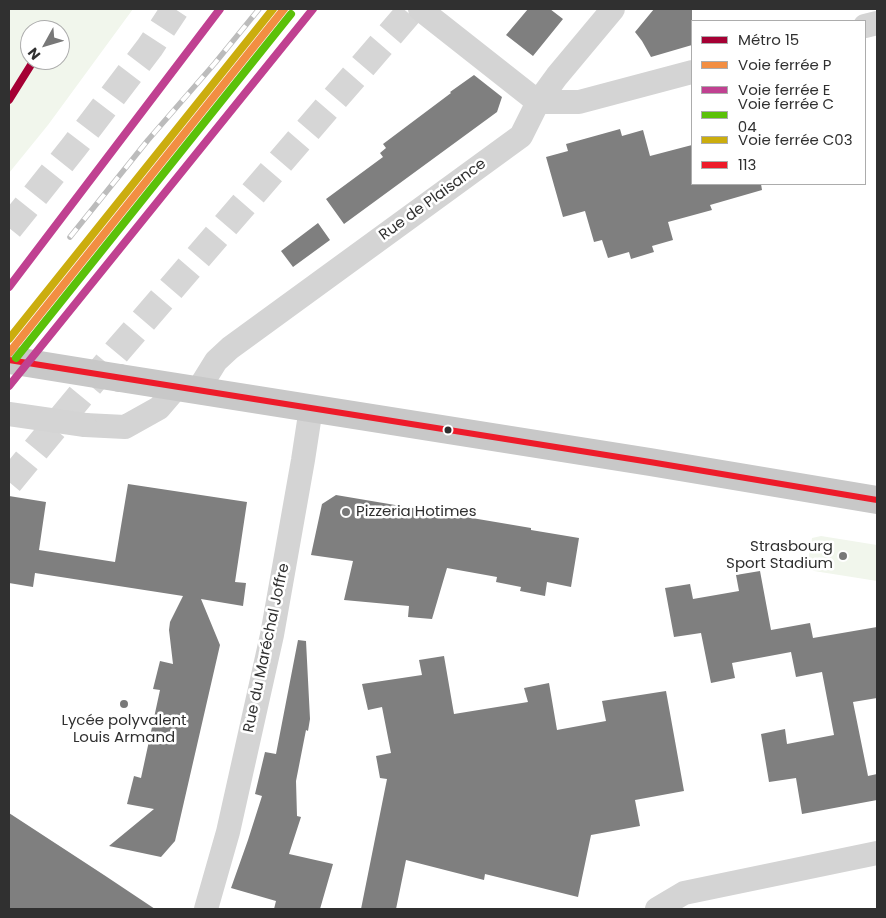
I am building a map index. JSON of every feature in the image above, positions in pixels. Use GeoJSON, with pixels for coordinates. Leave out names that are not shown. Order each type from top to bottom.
{"type":"FeatureCollection","features":[{"type":"Feature","properties":{"kind":"main road"},"geometry":{"type":"LineString","coordinates":[[9,360],[877,500]]}},
{"type":"Feature","properties":{"kind":"street","name":"Rue de Plaisance"},"geometry":{"type":"LineString","coordinates":[[9,414],[85,425],[125,427],[159,408],[187,389],[230,348],[521,136],[538,102],[557,76],[613,9]]}},
{"type":"Feature","properties":{"kind":"street"},"geometry":{"type":"LineString","coordinates":[[423,11],[538,102],[579,102],[691,72]]}},
{"type":"Feature","properties":{"kind":"street","name":"Rue du Maréchal Joffre"},"geometry":{"type":"LineString","coordinates":[[206,909],[228,832],[272,635],[311,408]]}},
{"type":"Feature","properties":{"kind":"street"},"geometry":{"type":"LineString","coordinates":[[657,909],[684,893],[877,853]]}},
{"type":"Feature","properties":{"kind":"shaded area"},"geometry":{"type":"Polygon","coordinates":[[[9,9],[133,9],[48,125],[9,173],[9,9]]]}},
{"type":"Feature","properties":{"kind":"shaded area","name":"Strasbourg Sport Stadium"},"geometry":{"type":"Polygon","coordinates":[[[821,536],[877,545],[877,581],[814,571],[807,567],[812,538],[821,536]]]}},
{"type":"Feature","properties":{"kind":"building"},"geometry":{"type":"Polygon","coordinates":[[[528,9],[550,9],[563,19],[533,56],[506,35],[528,9]]]}},
{"type":"Feature","properties":{"kind":"building"},"geometry":{"type":"Polygon","coordinates":[[[654,9],[692,9],[691,45],[651,57],[635,32],[654,9]]]}},
{"type":"Feature","properties":{"kind":"building"},"geometry":{"type":"Polygon","coordinates":[[[474,75],[502,97],[497,112],[344,224],[326,199],[383,157],[380,153],[386,148],[383,144],[474,75]]]}},
{"type":"Feature","properties":{"kind":"building"},"geometry":{"type":"Polygon","coordinates":[[[620,129],[622,136],[643,130],[650,156],[691,145],[691,185],[761,185],[762,190],[710,205],[712,210],[668,222],[673,240],[652,246],[654,252],[631,259],[629,252],[608,258],[602,240],[594,242],[585,211],[563,217],[546,157],[568,151],[566,144],[620,129]]]}},
{"type":"Feature","properties":{"kind":"building"},"geometry":{"type":"Polygon","coordinates":[[[318,223],[330,240],[293,267],[281,251],[318,223]]]}},
{"type":"Feature","properties":{"kind":"building"},"geometry":{"type":"Polygon","coordinates":[[[128,484],[247,502],[235,582],[246,583],[243,606],[201,599],[220,645],[175,841],[161,857],[109,846],[154,809],[127,804],[134,776],[141,778],[160,690],[153,689],[160,661],[173,664],[169,630],[170,622],[183,596],[35,573],[33,587],[9,583],[9,496],[46,502],[39,550],[115,562],[128,484]]]}},
{"type":"Feature","properties":{"kind":"building"},"geometry":{"type":"Polygon","coordinates":[[[336,495],[579,538],[571,587],[547,582],[545,596],[520,591],[521,587],[496,582],[497,577],[447,568],[432,619],[408,617],[409,606],[344,600],[353,561],[311,555],[322,504],[336,495]]]}},
{"type":"Feature","properties":{"kind":"building"},"geometry":{"type":"Polygon","coordinates":[[[760,571],[771,630],[810,623],[813,638],[877,627],[877,698],[853,702],[868,776],[877,774],[877,800],[802,814],[796,778],[769,782],[761,734],[785,729],[787,744],[834,735],[822,672],[796,677],[791,652],[732,663],[735,678],[711,683],[701,633],[674,637],[665,588],[690,584],[693,599],[739,591],[736,575],[760,571]]]}},
{"type":"Feature","properties":{"kind":"building"},"geometry":{"type":"Polygon","coordinates":[[[298,640],[306,641],[310,719],[296,781],[297,816],[301,817],[289,854],[333,864],[320,909],[274,909],[276,901],[231,888],[262,796],[255,794],[265,752],[276,754],[298,640]]]}},
{"type":"Feature","properties":{"kind":"building"},"geometry":{"type":"Polygon","coordinates":[[[444,656],[454,714],[528,702],[524,688],[549,683],[557,730],[606,721],[602,701],[666,691],[684,791],[635,800],[640,826],[591,835],[578,897],[485,874],[484,880],[406,860],[396,909],[361,909],[387,779],[380,778],[376,756],[391,753],[382,707],[368,710],[362,684],[422,675],[419,660],[444,656]]]}},
{"type":"Feature","properties":{"kind":"building"},"geometry":{"type":"Polygon","coordinates":[[[9,813],[104,875],[155,909],[9,909],[9,813]]]}},
{"type":"Feature","properties":{"kind":"tunnel"},"geometry":{"type":"LineString","coordinates":[[9,228],[150,47],[175,9]]}},
{"type":"Feature","properties":{"kind":"tunnel"},"geometry":{"type":"LineString","coordinates":[[9,482],[119,349],[412,9]]}},
{"type":"Feature","properties":{"kind":"railway"},"geometry":{"type":"LineString","coordinates":[[70,237],[148,140],[259,9]]}},
{"type":"Feature","properties":{"kind":"metro line","name":"15"},"geometry":{"type":"LineString","coordinates":[[9,100],[28,70]]}},
{"type":"Feature","properties":{"kind":"rail line","name":"E"},"geometry":{"type":"LineString","coordinates":[[9,287],[220,9]]}},
{"type":"Feature","properties":{"kind":"rail line","name":"C03"},"geometry":{"type":"LineString","coordinates":[[9,339],[273,9]]}},
{"type":"Feature","properties":{"kind":"rail line","name":"P"},"geometry":{"type":"LineString","coordinates":[[9,353],[284,9]]}},
{"type":"Feature","properties":{"kind":"rail line","name":"E"},"geometry":{"type":"LineString","coordinates":[[9,386],[313,9]]}},
{"type":"Feature","properties":{"kind":"transit line"},"geometry":{"type":"LineString","coordinates":[[16,358],[291,14]]}},
{"type":"Feature","properties":{"kind":"transit line","name":"113"},"geometry":{"type":"LineString","coordinates":[[9,360],[877,500]]}},
{"type":"Feature","properties":{"kind":"place","name":"Pizzeria Hotimes"},"geometry":{"type":"Point","coordinates":[346,512]}},
{"type":"Feature","properties":{"kind":"place","name":"Strasbourg Sport Stadium"},"geometry":{"type":"Point","coordinates":[843,556]}},
{"type":"Feature","properties":{"kind":"place","name":"Lycée polyvalent Louis Armand"},"geometry":{"type":"Point","coordinates":[124,704]}}]}
